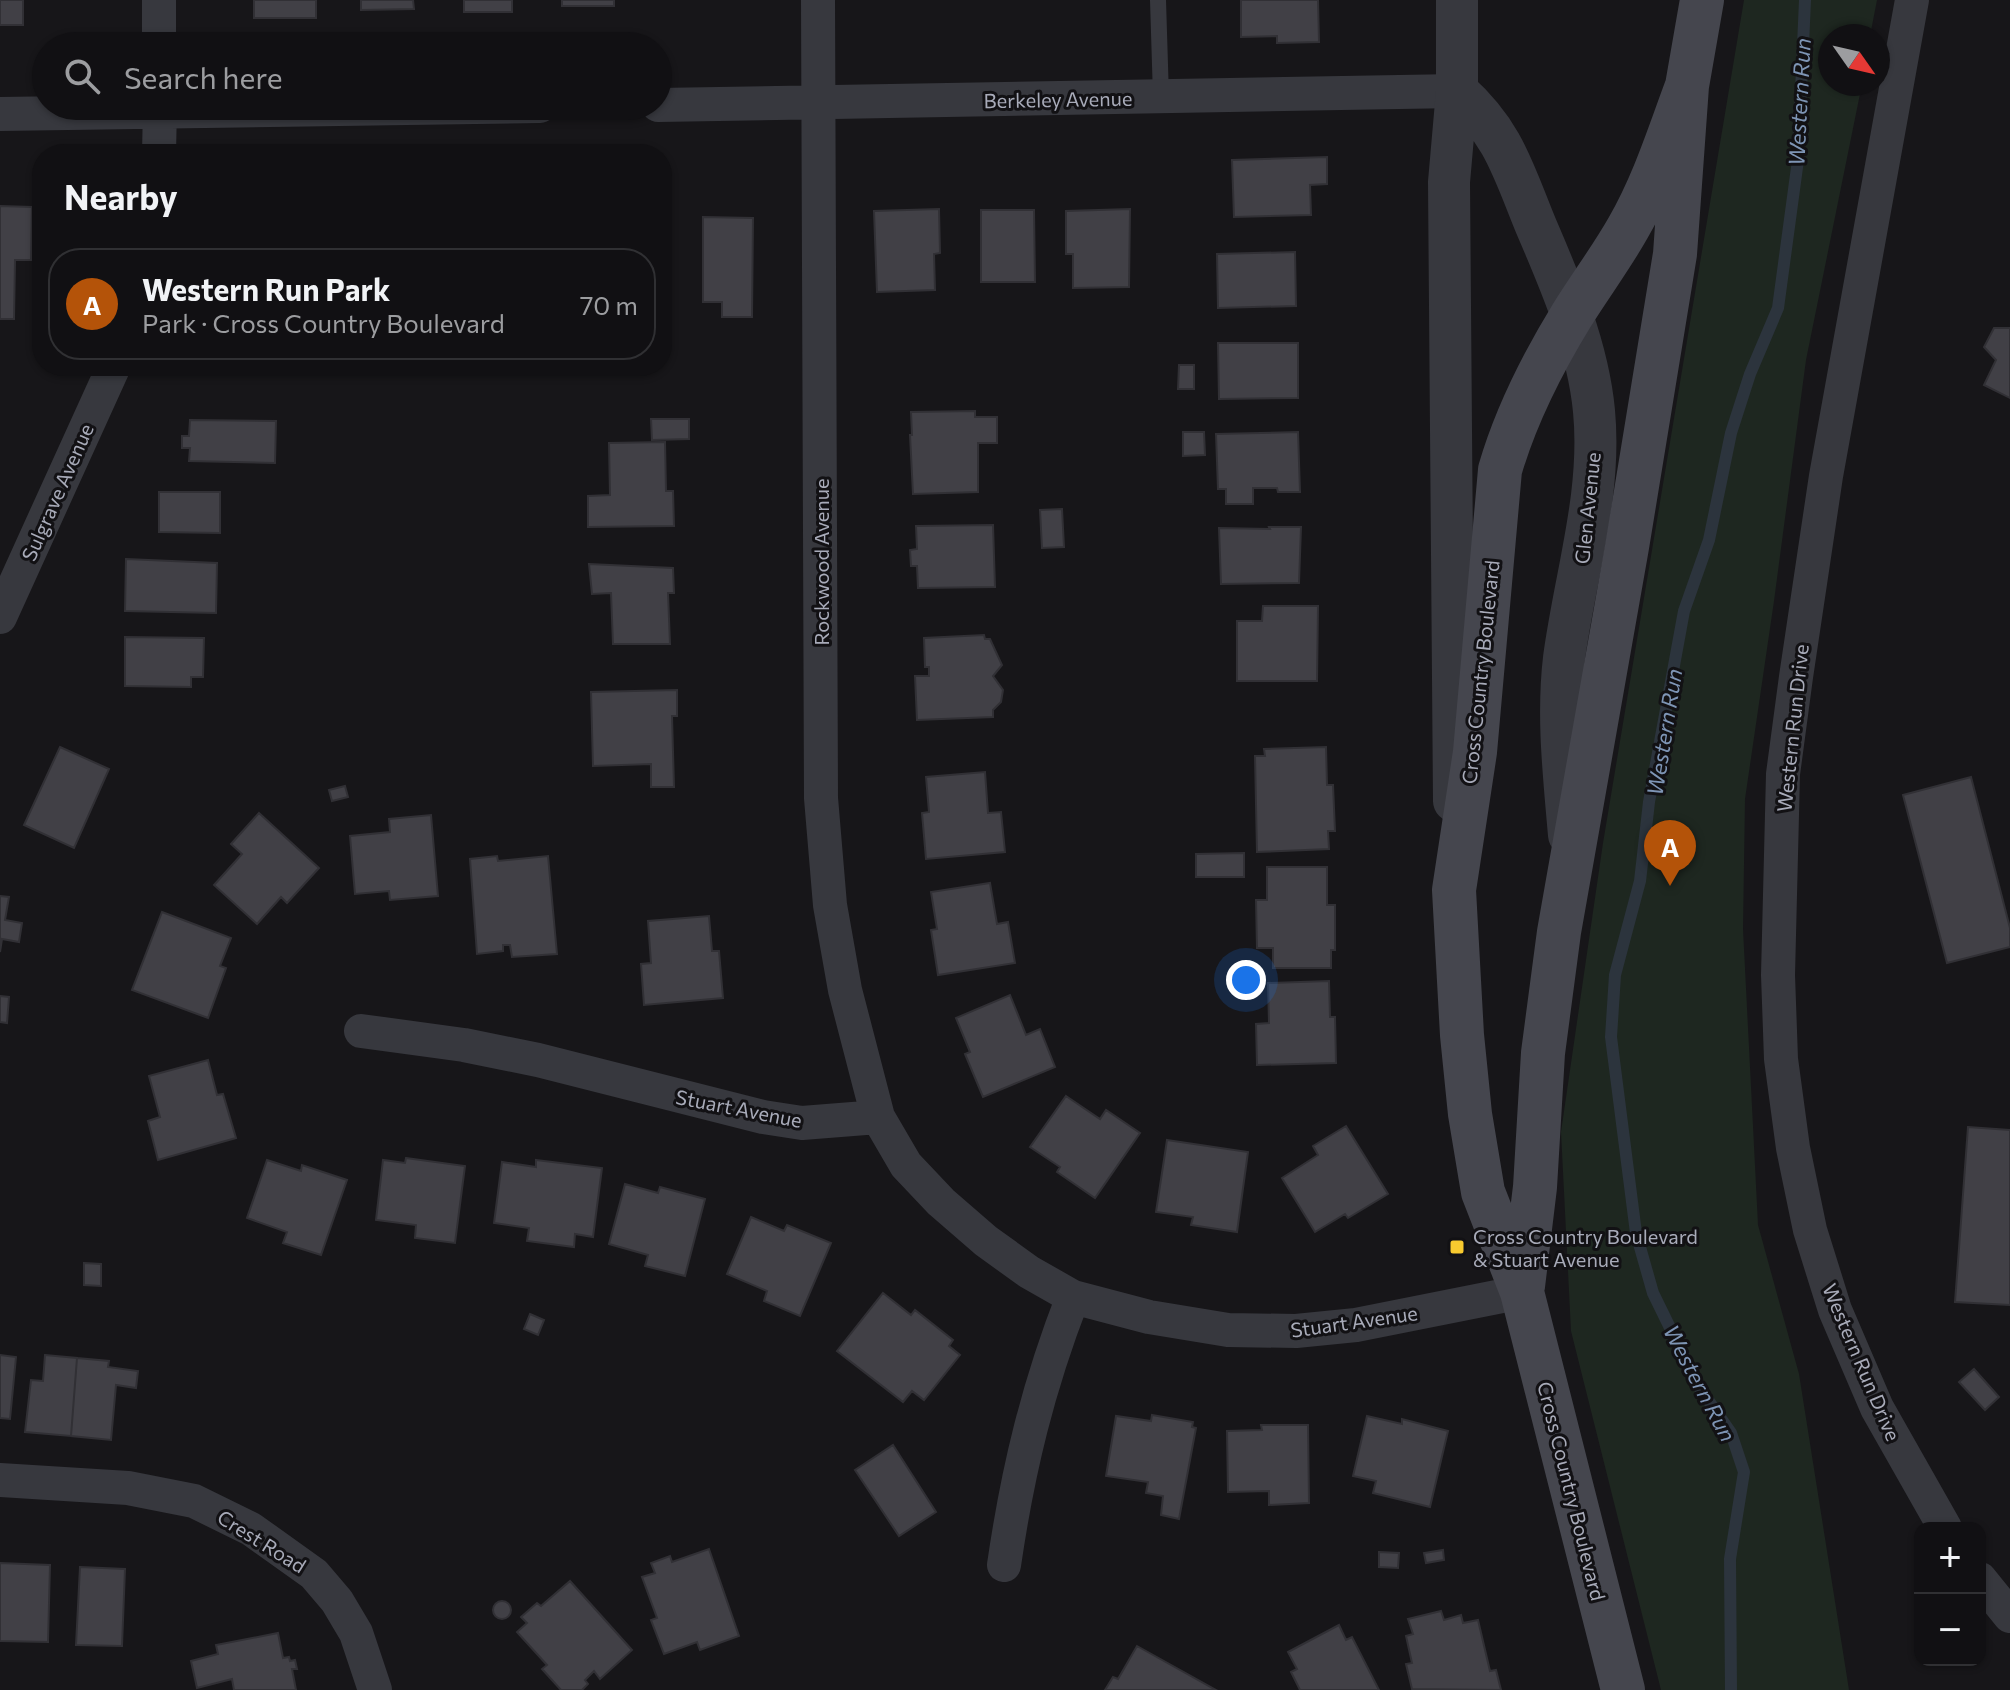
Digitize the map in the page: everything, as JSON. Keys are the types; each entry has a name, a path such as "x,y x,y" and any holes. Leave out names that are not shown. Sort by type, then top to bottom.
{"main road":[{"name":"Cross Country Boulevard","path":"1522,1292 1535,1187 1543,1053 1571,860 1675,254 1687,86 1702,0"},
{"name":"Cross Country Boulevard","path":"1623,1690 1522,1292 1483,1192 1470,1114 1462,1035 1454,890 1475,752 1500,470 1513,428 1534,382 1648,190 1687,86"}],"street":[{"path":"159,0 159,32"},
{"name":"Rockwood Avenue","path":"818,0 821,798 830,905 845,990 878,1117"},
{"path":"1454,890 1449,182 1457,91 1457,0"},
{"name":"Western Run Drive","path":"1912,0 1826,476 1796,677 1783,774 1778,975 1783,1074 1793,1148 1814,1244 1835,1310 1877,1408 1942,1522"},
{"name":"Berkeley Avenue","path":"672,105 1457,91"},
{"name":"Glen Avenue","path":"1457,91 1480,112 1503,144 1571,316 1585,361 1594,410 1595,463 1564,660 1561,745 1571,860"},
{"path":"0,114 32,113"},
{"path":"159,144 160,120"},
{"name":"Sulgrave Avenue","path":"0,617 109,376"},
{"name":"Stuart Avenue","path":"361,1031 464,1045 538,1060 763,1117 802,1123 878,1117 906,1165 941,1202 986,1241 1029,1272 1073,1297 1149,1317 1228,1330 1296,1331 1356,1325 1522,1292"},
{"path":"1004,1565 1015,1490 1032,1415 1073,1297"},
{"name":"Crest Road","path":"0,1480 128,1488 194,1501 251,1529 314,1574 337,1601 356,1633 375,1690"},
{"path":"1986,1586 2010,1616"}],"lane":[{"path":"1158,0 1161,97"}],"shaded area":[{"path":"1744,0 1877,0 1872,24 1818,24 1818,96 1860,96 1806,360 1745,799 1743,929 1758,1225 1799,1374 1849,1690 1661,1690 1571,1331 1561,1132 1603,843"}],"building":[{"path":"0,0 23,0 23,25 0,25"},
{"path":"254,0 316,0 316,18 254,18"},
{"path":"361,0 413,0 414,9 361,10"},
{"path":"464,0 512,0 512,12 464,12"},
{"path":"562,0 614,0 614,6 562,6"},
{"path":"1241,0 1318,0 1319,42 1277,43 1277,36 1241,37"},
{"path":"1327,157 1327,184 1310,185 1311,215 1234,217 1232,160"},
{"path":"0,206 32,207 31,260 15,260 14,319 0,319"},
{"path":"939,209 940,253 934,254 935,290 877,292 874,211"},
{"path":"1130,209 1129,287 1073,288 1073,254 1066,254 1066,211"},
{"path":"981,210 1034,210 1035,282 981,282"},
{"path":"703,217 753,218 752,317 722,317 722,302 703,302"},
{"path":"1295,252 1296,306 1218,308 1217,254"},
{"path":"1994,328 2010,328 2010,398 1984,385 1996,360 1984,347"},
{"path":"1218,343 1298,343 1298,398 1219,399"},
{"path":"1179,365 1194,365 1194,389 1178,389"},
{"path":"975,411 975,417 997,417 997,443 978,443 978,492 913,494 911,412"},
{"path":"651,419 689,419 689,439 652,440"},
{"path":"190,420 276,421 275,463 189,461 190,448 182,448 182,436 189,436"},
{"path":"1183,432 1204,432 1205,455 1183,456"},
{"path":"1298,432 1300,492 1253,488 1253,504 1226,504 1226,489 1218,489 1216,434"},
{"path":"665,442 666,491 673,491 674,526 588,527 588,496 610,495 609,443"},
{"path":"159,492 220,492 220,533 159,532"},
{"path":"1062,509 1064,547 1042,548 1040,510"},
{"path":"993,525 995,587 918,588 917,566 911,566 910,550 917,549 916,526"},
{"path":"1301,527 1299,583 1221,584 1219,528"},
{"path":"126,559 217,563 216,613 125,611"},
{"path":"589,564 673,568 674,593 668,593 670,644 613,644 611,593 592,594"},
{"path":"1263,606 1318,606 1317,681 1237,681 1237,621 1262,621"},
{"path":"984,635 985,639 990,639 1002,665 993,676 1003,690 1001,702 993,710 993,717 917,720 915,676 929,676 929,667 925,667 924,638"},
{"path":"125,637 204,638 203,677 191,677 191,687 125,686"},
{"path":"677,690 677,716 672,716 674,787 651,787 651,764 593,766 591,692"},
{"path":"60,747 109,769 74,848 24,825"},
{"path":"1326,747 1327,785 1333,785 1335,831 1328,831 1329,849 1257,852 1255,756 1265,756 1264,749"},
{"path":"985,772 988,813 1001,812 1005,852 926,859 922,813 929,812 926,777"},
{"path":"1971,777 2010,928 2010,947 1947,963 1903,795"},
{"path":"345,786 348,797 332,801 329,790"},
{"path":"259,813 319,868 287,903 281,897 257,924 214,885 242,854 231,844"},
{"path":"431,815 438,896 390,900 389,891 355,894 350,836 390,832 389,819"},
{"path":"1244,853 1244,877 1196,877 1196,854"},
{"path":"497,856 498,861 548,856 557,954 512,957 510,945 503,945 503,951 477,954 470,859"},
{"path":"1267,867 1327,867 1327,905 1335,905 1335,950 1331,950 1331,968 1273,968 1273,948 1257,948 1256,900 1267,900"},
{"path":"990,883 997,924 1008,922 1015,963 938,975 931,930 937,929 931,892"},
{"path":"0,896 9,897 5,920 22,923 19,942 2,939 0,952"},
{"path":"162,912 231,938 220,966 226,968 208,1018 132,990"},
{"path":"709,916 712,951 719,951 723,998 644,1005 641,964 651,963 648,921"},
{"path":"1329,981 1330,1017 1335,1017 1336,1063 1257,1065 1256,1024 1269,1023 1268,983"},
{"path":"1010,995 1026,1035 1040,1029 1055,1067 983,1097 965,1054 970,1052 956,1018"},
{"path":"0,996 9,997 7,1023 0,1022"},
{"path":"208,1060 217,1095 223,1094 236,1138 158,1160 148,1121 160,1117 149,1076"},
{"path":"1066,1096 1100,1119 1106,1110 1140,1133 1095,1198 1057,1172 1060,1167 1030,1147"},
{"path":"1346,1126 1388,1194 1348,1218 1345,1214 1315,1232 1282,1178 1318,1155 1313,1146"},
{"path":"1968,1127 2010,1130 2010,1305 1955,1302"},
{"path":"1167,1140 1248,1152 1237,1232 1191,1225 1193,1217 1156,1212"},
{"path":"406,1158 465,1166 455,1243 415,1238 416,1225 376,1220 383,1160 405,1163"},
{"path":"267,1160 301,1171 302,1165 347,1180 321,1255 283,1243 287,1232 247,1218"},
{"path":"536,1160 602,1168 593,1237 575,1234 574,1247 527,1241 529,1228 494,1223 502,1162 536,1167"},
{"path":"625,1184 658,1193 660,1187 705,1199 685,1276 645,1266 648,1255 609,1244"},
{"path":"751,1217 784,1231 787,1225 831,1243 800,1316 764,1301 767,1291 727,1274"},
{"path":"84,1263 101,1264 101,1286 84,1285"},
{"path":"883,1293 911,1315 915,1310 953,1340 949,1346 960,1355 924,1400 912,1391 903,1402 837,1351"},
{"path":"530,1314 544,1320 538,1335 524,1329"},
{"path":"0,1355 16,1357 10,1419 0,1418"},
{"path":"45,1355 77,1358 71,1436 25,1432 31,1380 43,1381"},
{"path":"77,1358 109,1361 108,1367 138,1371 136,1388 116,1385 111,1440 71,1436"},
{"path":"1974,1369 1999,1397 1985,1410 1959,1382"},
{"path":"1152,1415 1193,1422 1192,1427 1196,1428 1179,1519 1161,1515 1163,1496 1146,1493 1148,1482 1106,1476 1116,1416 1151,1421"},
{"path":"1367,1416 1402,1424 1402,1419 1448,1431 1430,1507 1373,1493 1376,1481 1353,1476"},
{"path":"1261,1425 1308,1425 1309,1503 1269,1505 1269,1491 1228,1492 1227,1431 1262,1430"},
{"path":"893,1445 936,1512 899,1536 855,1470"},
{"path":"709,1549 739,1636 700,1650 697,1642 664,1654 651,1620 657,1618 642,1577 655,1573 651,1563 670,1556 672,1562"},
{"path":"1443,1550 1444,1560 1426,1563 1424,1553"},
{"path":"1379,1552 1399,1553 1398,1568 1379,1567"},
{"path":"0,1563 50,1565 48,1642 0,1641"},
{"path":"80,1567 125,1569 122,1646 76,1645"},
{"path":"570,1581 632,1650 600,1679 594,1671 585,1680 588,1684 582,1690 561,1690 542,1669 547,1665 517,1632 527,1623 521,1617 537,1603 541,1606"},
{"path":"502,1601 511,1610 502,1619 493,1610"},
{"path":"1441,1611 1444,1620 1461,1615 1463,1623 1478,1620 1490,1671 1496,1670 1501,1690 1412,1689 1406,1664 1412,1663 1406,1636 1413,1634 1408,1619"},
{"path":"1339,1625 1346,1640 1352,1637 1379,1690 1300,1690 1291,1672 1297,1669 1288,1652"},
{"path":"278,1633 283,1658 295,1660 297,1669 292,1669 296,1690 234,1690 232,1679 197,1688 191,1661 218,1654 216,1645"},
{"path":"1137,1646 1216,1690 1105,1690 1113,1677 1118,1679"}],"waterway":[{"name":"Western Run","path":"1731,1690 1730,1559 1744,1472 1731,1433 1699,1387 1653,1293 1636,1233 1611,1037 1615,975 1640,881 1649,802 1684,611 1709,540 1731,433 1750,374 1778,308 1798,160 1805,0"}],"place":[{"name":"Western Run Park","path":"1670,886"},
{"name":"Cross Country Boulevard & Stuart Avenue","path":"1457,1247"}]}
